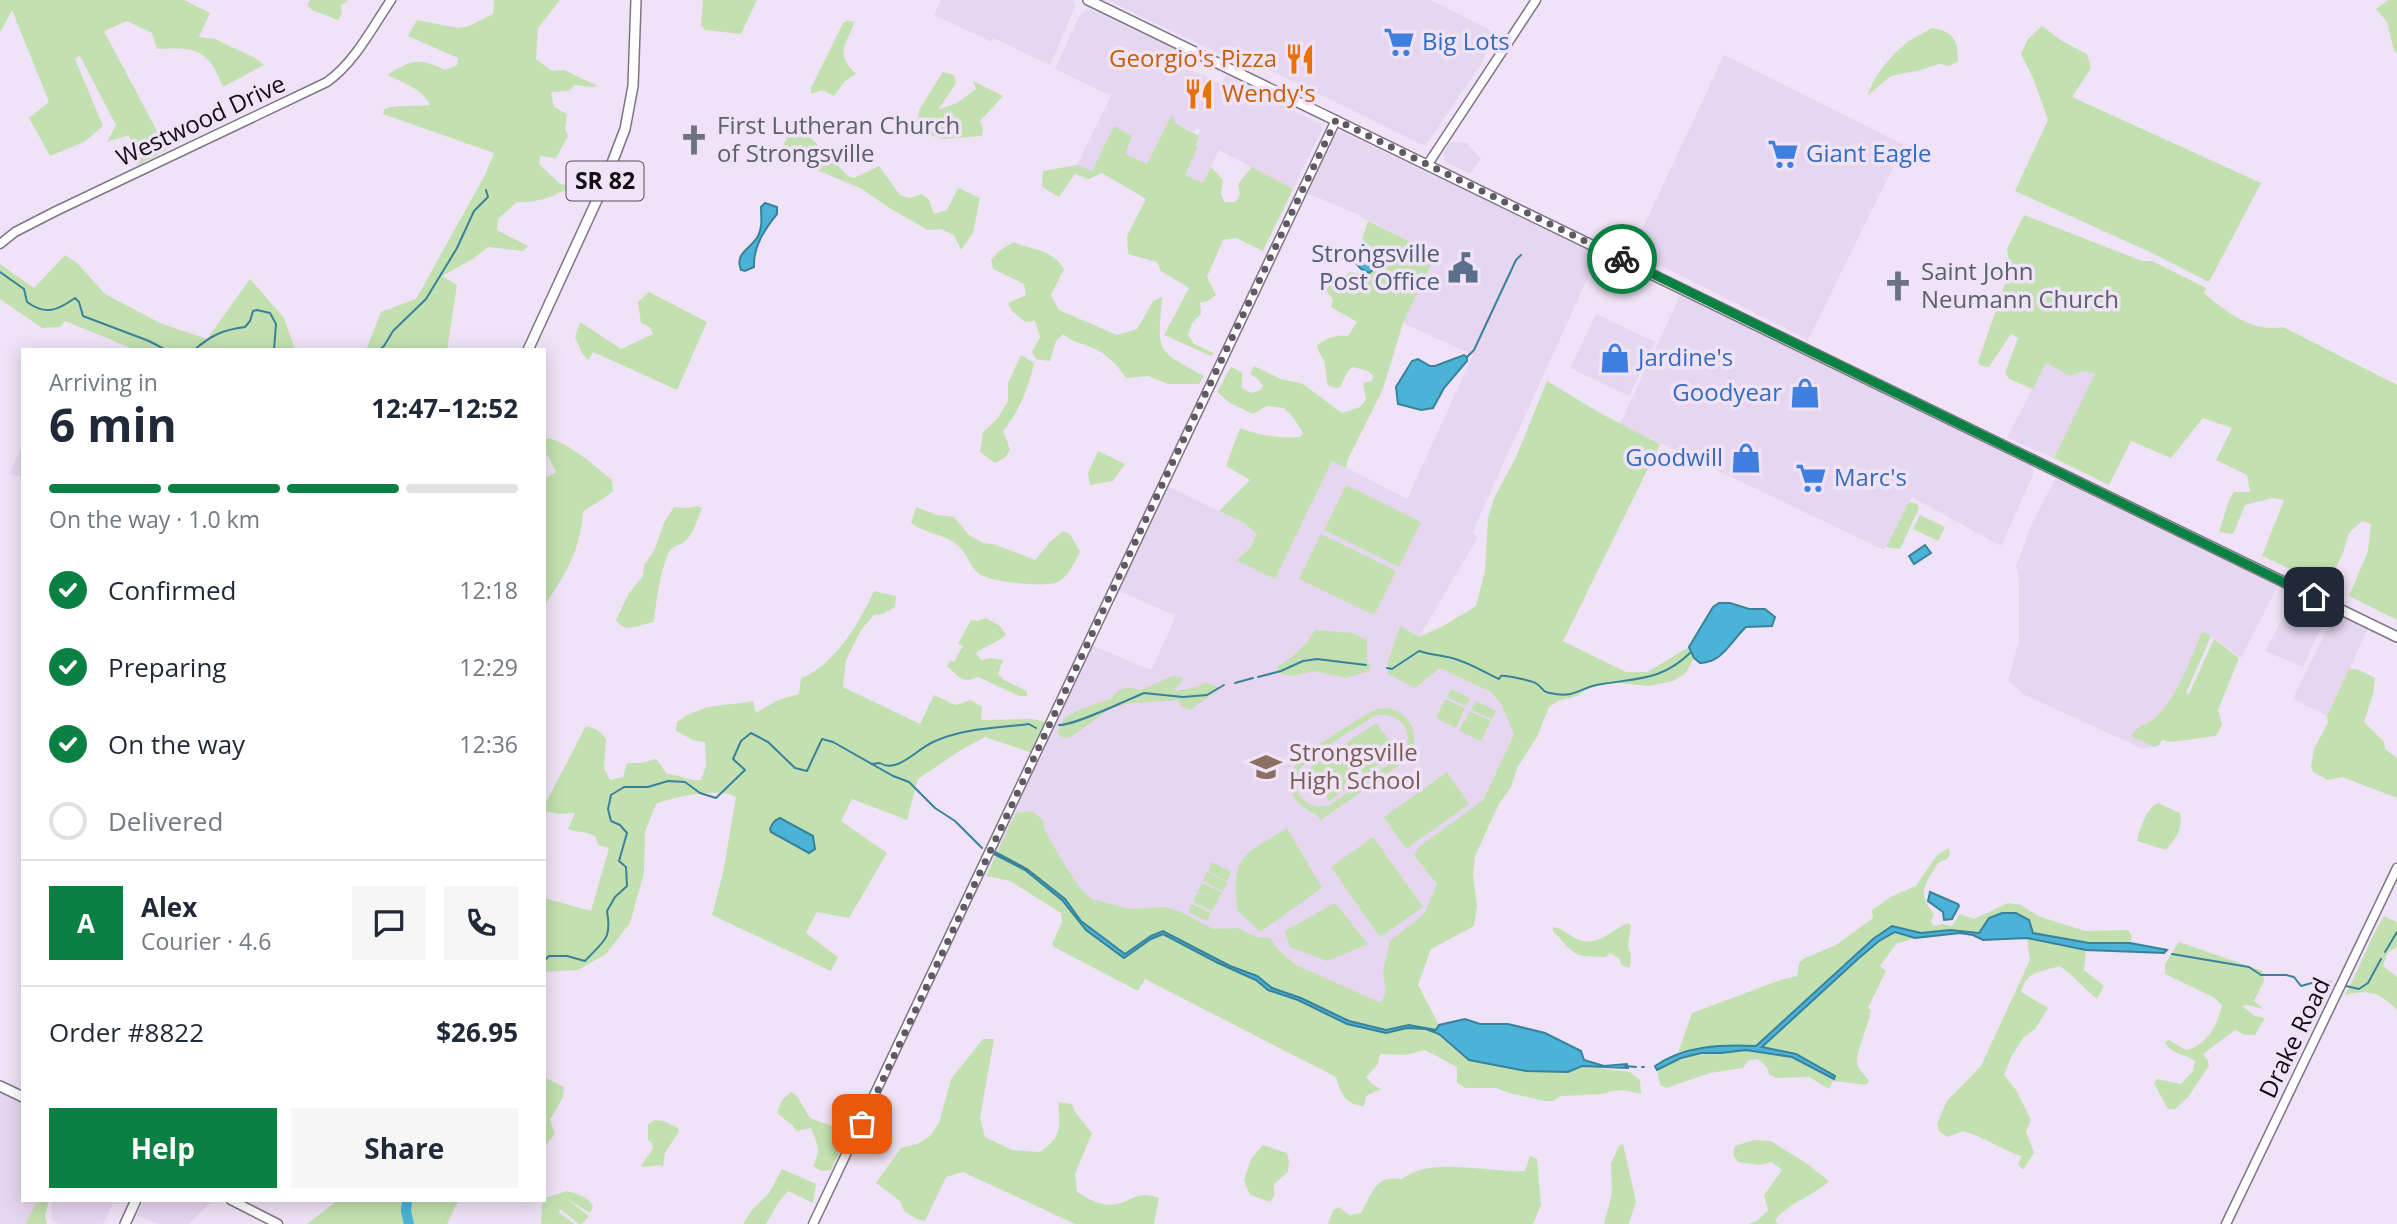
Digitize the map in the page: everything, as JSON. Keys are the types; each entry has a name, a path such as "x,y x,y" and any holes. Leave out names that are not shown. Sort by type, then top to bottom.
{"main road":[{"name":"SR 82","path":"529,348 603,189 625,129 633,86 636,0"},
{"path":"1088,0 2397,637"},
{"path":"0,1086 21,1096"},
{"path":"125,1224 135,1202"}],"street":[{"name":"Westwood Drive","path":"0,244 15,232 56,211 327,82 346,65 391,0"},
{"path":"1428,164 1536,0"},
{"path":"813,1224 1336,120"},
{"name":"Drake Road","path":"2226,1224 2397,868"},
{"path":"235,1202 278,1224"}],"shaded area":[{"path":"941,0 1073,0 1075,7 1050,65 993,38 992,42 934,15"},
{"path":"1107,0 1431,0 1496,33 1480,66 1425,146 1245,58 1240,64"},
{"path":"1089,9 1198,60 1193,73 1197,72 1221,84 1226,75 1288,104 1287,107 1321,124 1322,129 1293,189 1219,150 1203,184 1185,175 1198,147 1196,145 1200,130 1197,128 1194,132 1175,123 1172,115 1147,164 1124,154 1092,172 1077,165 1111,96 1055,69 1077,21 1082,13"},
{"path":"1724,55 1904,145 1808,340 1632,251"},
{"name":"Strongsville High School","path":"1343,132 1598,255 1472,533 1478,537 1419,637 1532,695 1367,1046 994,854 1091,645 1151,670 1176,616 1117,590 1165,485 1244,523 1257,534 1249,549 1237,560 1275,578 1332,460 1407,499 1473,355 1403,323 1436,254 1348,210 1304,192 1333,134"},
{"path":"1450,142 1467,143 1481,159 1470,174 1445,162 1443,155"},
{"path":"1681,294 1819,362 1997,444 1996,449 2033,467 2033,475 2001,546 1912,497 1884,550 1620,424"},
{"path":"1596,314 1655,342 1629,396 1570,368"},
{"path":"2046,363 2070,376 2083,371 2096,374 2054,458 2007,438"},
{"path":"21,448 21,477 10,473"},
{"path":"2056,478 2278,586 2241,658 2211,636 2159,745 2143,749 2025,695 2008,680 2019,641 2019,582 2016,566 2032,523"},
{"path":"2297,592 2321,606 2326,617 2303,667 2265,651"},
{"path":"2336,615 2368,629 2327,716 2293,699"},
{"path":"0,1091 21,1101 21,1202 37,1202 25,1224 0,1224"},
{"path":"52,1202 114,1202 103,1224 59,1224 52,1220"},
{"path":"143,1202 211,1202 189,1224 157,1224 137,1215"}],"green space":[{"path":"0,0 184,0 210,13 199,37 215,39 264,65 223,87 206,57 191,50 157,49 152,33 127,21 104,31 167,150 138,165 129,135 107,142 116,125 80,56 75,59 103,126 84,142 50,156 29,118 49,102 12,10 0,33"},
{"path":"310,0 347,1 341,5 342,13 338,20 312,10 307,5"},
{"path":"494,0 560,0 538,28 536,59 552,71 564,70 598,86 575,85 568,91 551,92 554,107 567,114 565,129 568,136 556,158 540,156 539,164 560,184 571,185 546,198 517,202 498,219 497,230 528,246 523,251 488,247 473,259 442,276 457,285 447,348 367,348 381,312 416,299 485,175 494,153 383,114 384,109 389,107 430,105 418,91 387,75 415,62 428,63 445,70 457,65 458,58 408,36 417,20 458,28 469,26 493,14"},
{"path":"703,0 757,0 741,34 705,30 701,25"},
{"path":"2388,0 2397,0 2397,53 2394,51 2387,22 2376,9"},
{"path":"848,21 854,24 845,45 844,55 856,74 845,81 834,96 822,90 811,94 811,88 843,23"},
{"path":"2042,26 2062,41 2087,54 2091,68 2072,97 2261,183 2209,282 2150,252 2015,191 2048,120 2021,54 2028,39"},
{"path":"1931,28 1944,31 1953,37 1958,61 1950,66 1939,64 1891,76 1868,95 1877,75 1892,56 1909,41"},
{"path":"943,72 954,75 956,83 938,110 957,103 976,89 973,81 1003,96 980,121 982,136 943,139 917,131 919,110"},
{"path":"1172,114 1175,123 1199,136 1196,145 1198,147 1185,175 1203,183 1211,167 1223,180 1221,194 1225,202 1236,202 1240,194 1238,184 1252,167 1293,189 1263,251 1236,238 1223,240 1207,277 1216,295 1200,303 1201,314 1192,323 1188,335 1194,344 1214,353 1211,356 1164,335 1189,288 1161,271 1157,262 1128,254 1127,236 1146,199 1102,173 1089,179 1075,174 1059,197 1042,187 1043,171 1077,165 1092,171 1114,126 1132,136 1125,154 1147,164"},
{"path":"796,127 810,137 848,176 854,178 879,166 900,195 910,198 922,194 929,200 934,214 947,210 958,188 980,198 973,233 961,250 954,235 941,229 928,230 862,189 812,168 781,151 787,137"},
{"path":"2024,215 2142,261 2152,261 2206,288 2204,293 2241,319 2261,327 2283,327 2397,385 2397,620 2349,596 2368,551 2371,524 2362,521 2349,533 2343,553 2327,586 2262,556 2284,500 2272,498 2245,505 2233,534 2219,532 2234,492 2250,492 2247,475 2216,460 2232,428 2203,418 2171,458 2131,441 2109,485 2054,458 2095,374 2083,371 2070,376 2046,363 2033,389 2009,379 2005,373 2018,338 2011,334 1989,367 1981,366 1978,362 2010,270 2007,249"},
{"path":"1368,221 1436,254 1403,323 1383,389 1346,468 1332,461 1275,579 1236,560 1249,549 1257,534 1244,523 1219,511 1250,480 1226,466 1240,428 1277,437 1300,437 1303,433 1284,408 1267,406 1253,414 1230,403 1217,392 1231,367 1242,372 1242,388 1251,393 1260,390 1263,386 1250,374 1254,366 1281,379 1303,384 1342,413 1360,407 1366,400 1363,383 1372,381 1373,376 1368,371 1353,367 1340,387 1328,385 1324,361 1317,345 1332,337 1348,336 1357,322 1331,307 1333,299 1326,291 1332,280 1340,284 1349,272 1364,274 1373,270 1378,253 1362,239"},
{"path":"1013,242 1054,257 1064,269 1051,295 1059,310 1117,335 1137,329 1153,301 1162,297 1160,339 1163,347 1176,360 1204,376 1199,384 1168,384 1148,376 1126,378 1105,355 1063,334 1056,341 1050,361 1036,359 1032,352 1040,337 1035,321 1025,322 1012,311 1008,303 1026,295 1024,284 993,269 991,260"},
{"path":"65,255 77,263 105,294 160,323 207,339 250,279 284,318 294,348 131,348 65,321 60,327 42,328 0,299 0,264 34,288"},
{"path":"649,292 707,322 677,390 593,352 588,360 575,337 580,322 621,349 653,334 650,327 641,323 638,302"},
{"path":"1021,355 1034,363 1032,372 1019,407 1003,431 1010,449 1006,457 995,463 980,452 983,432 997,419 1008,401 1008,383"},
{"path":"1547,381 1600,413 1660,444 1563,641 1626,672 1647,672 1689,647 1694,658 1685,674 1673,681 1648,686 1618,683 1590,687 1577,696 1558,701 1549,707 1537,737 1517,768 1511,787 1499,804 1475,856 1473,874 1477,906 1474,926 1431,949 1418,985 1439,1025 1435,1032 1461,1055 1526,1071 1577,1069 1582,1066 1630,1072 1640,1080 1641,1094 1624,1090 1561,1096 1553,1101 1545,1101 1496,1088 1465,1088 1457,1083 1457,1067 1425,1050 1406,1055 1380,1054 1378,1064 1366,1077 1381,1089 1366,1096 1364,1106 1358,1105 1348,1101 1336,1077 1145,979 1138,991 1054,947 1052,944 1062,922 1061,913 1010,881 986,876 1016,813 1032,811 1043,820 1045,831 1066,867 1081,889 1092,899 1130,909 1164,907 1181,912 1213,929 1238,928 1256,937 1270,938 1296,965 1381,1003 1386,992 1383,972 1390,941 1424,914 1437,884 1414,855 1420,846 1483,800 1514,734 1501,704 1491,692 1440,668 1415,688 1388,674 1388,662 1400,626 1419,637 1476,606 1485,571 1488,518 1494,498 1516,457"},
{"path":"546,438 561,443 589,461 612,480 613,491 583,512 579,539 571,562 546,603 546,478 556,472 548,456"},
{"path":"1098,451 1125,464 1113,481 1090,485 1088,473"},
{"path":"1346,485 1421,522 1399,567 1324,530"},
{"path":"1909,502 1917,504 1919,508 1900,549 1886,547"},
{"path":"674,507 702,508 690,535 672,549 664,565 654,622 624,627 616,620 629,593 643,576 644,565 654,551 664,523"},
{"path":"916,507 937,515 954,517 969,535 983,543 993,544 1035,560 1063,531 1070,534 1080,552 1069,572 1052,584 993,579 978,573 955,543 911,523"},
{"path":"1920,515 1945,527 1938,541 1913,529"},
{"path":"1321,534 1396,571 1374,615 1299,579"},
{"path":"874,591 896,596 895,607 883,614 874,615 861,630 846,660 843,687 920,724 934,695 956,705 971,700 982,707 981,720 1032,719 1047,722 1032,753 985,737 918,779 907,820 852,799 841,821 887,853 849,918 817,912 806,933 838,957 831,971 712,915 723,873 736,797 708,793 656,804 645,832 644,873 630,923 606,954 578,970 546,972 546,899 591,911 609,848 598,845 595,836 568,829 575,813 546,811 546,802 586,726 598,730 606,739 604,768 610,780 623,777 627,763 656,759 667,774 701,780 706,766 705,742 693,740 676,731 677,722 705,708 753,701 756,713 778,700 799,694 801,678 824,664 835,653 861,616"},
{"path":"986,618 1000,626 1006,635 976,653 981,660 1003,660 998,674 1004,680 1027,691 1027,696 1019,696 978,677 964,679 947,666 950,661 954,662 963,646 958,644 971,620"},
{"path":"1315,630 1353,633 1367,640 1367,663 1371,665 1369,671 1346,678 1314,671 1291,676 1279,673 1277,667 1298,651"},
{"path":"2202,632 2211,636 2186,693 2189,694 2214,639 2239,658 2218,710 2222,725 2216,736 2171,742 2162,740 2154,747 2131,736 2138,728 2154,719 2172,698"},
{"path":"2349,669 2357,669 2375,678 2364,722 2384,742 2385,749 2397,758 2397,798 2342,777 2328,780 2313,772 2311,766 2314,749 2328,723 2327,716"},
{"path":"1173,676 1182,678 1176,691 1206,682 1219,688 1190,710 1181,706 1178,700 1124,704 1110,709 1071,737 1064,738 1057,733 1064,719 1076,711 1110,699 1118,691 1128,687 1140,690"},
{"path":"1451,689 1470,698 1466,706 1447,697"},
{"path":"1445,699 1465,708 1456,728 1436,718"},
{"path":"1476,701 1496,711 1492,719 1471,710"},
{"path":"1378,709 1397,711 1409,721 1414,743 1408,759 1321,820 1293,796 1290,782 1293,768 1319,745","holes":["1377,715 1386,715 1404,725 1408,739 1403,754 1330,805 1317,806 1304,800 1299,794 1297,782 1298,774 1305,764 1360,725"]},
{"path":"1470,711 1491,721 1481,741 1459,731 1464,720 1470,722 1466,719"},
{"path":"1376,723 1398,751 1329,801 1308,769"},
{"path":"1447,772 1469,804 1406,849 1384,817"},
{"path":"2158,803 2180,813 2178,833 2166,850 2137,841 2147,814"},
{"path":"1287,828 1322,888 1260,932 1237,910 1239,866 1251,851"},
{"path":"1373,837 1423,907 1380,937 1331,867"},
{"path":"1949,848 1947,859 1938,863 1924,888 1925,900 1934,914 1931,921 1933,926 1952,926 1960,914 1974,919 2008,903 2021,905 2038,916 2085,931 2128,930 2132,937 2130,943 2089,943 2033,933 2029,920 2002,913 1989,918 1979,933 1950,930 1921,933 1892,926 1873,939 1755,1046 1707,1047 1678,1053 1692,1013 1797,976 1799,963 1836,945 1873,918 1872,910 1892,896 1916,886 1937,855"},
{"path":"1212,862 1231,872 1227,881 1208,871"},
{"path":"1207,872 1227,882 1223,891 1203,881"},
{"path":"1202,883 1222,892 1212,911 1193,902 1197,893 1206,896 1198,892"},
{"path":"1335,903 1368,944 1327,961 1290,947 1285,931"},
{"path":"1192,904 1211,913 1207,921 1188,912"},
{"path":"2384,916 2397,922 2397,947 2388,952 2383,966 2397,977 2397,1010 2374,993 2345,995"},
{"path":"1628,923 1631,925 1628,946 1631,955 1630,968 1621,965 1620,959 1610,953 1606,957 1575,953 1553,931 1553,927 1577,939 1591,941 1598,940"},
{"path":"1895,932 1915,938 1896,944 1880,966 1886,971 1868,1008 1871,1010 1870,1016 1857,1058 1859,1068 1869,1081 1866,1085 1833,1081 1829,1089 1809,1077 1776,1078 1769,1074 1767,1067 1758,1059 1749,1060 1743,1068 1710,1073 1666,1088 1660,1085 1657,1070 1681,1058 1701,1053 1746,1050 1794,1058 1796,1054 1762,1048 1859,958"},
{"path":"2027,938 2086,950 2084,970 2104,986 2097,999 2059,966 2035,973 2024,985 2021,992 2048,1008 2035,1029 2023,1038 2004,1075 2016,1090 2031,1120 2026,1131 2034,1153 2023,1170 2018,1164 2022,1156 1963,1131 1947,1137 1939,1131 1937,1124 1947,1101 1981,1066 2030,960"},
{"path":"2179,942 2263,971 2264,981 2254,1001 2264,1009 2242,1006 2255,1016 2265,1018 2255,1035 2245,1035 2235,1030 2203,1054 2209,1066 2188,1097 2175,1109 2168,1109 2154,1083 2157,1079 2181,1084 2193,1071 2195,1061 2174,1052 2165,1042 2169,1040 2186,1050 2200,1044 2218,1020 2222,1005 2213,997 2165,974 2165,964"},
{"path":"983,1039 994,1039 980,1118 985,1137 1012,1150 1040,1152 1058,1131 1058,1102 1072,1104 1092,1133 1075,1174 1077,1192 1093,1201 1106,1204 1116,1204 1139,1196 1159,1198 1154,1224 1075,1224 963,1172 946,1177 925,1221 904,1211 900,1201 876,1183 901,1148 917,1144 930,1136 939,1123 951,1079"},
{"path":"546,1078 564,1087 563,1097 550,1120 555,1134 546,1145"},
{"path":"791,1092 798,1097 809,1117 833,1127 845,1139 831,1170 821,1171 813,1166 818,1151 811,1128 796,1131 777,1113 782,1100"},
{"path":"655,1120 664,1121 679,1131 665,1153 663,1167 644,1167 641,1166 653,1149 648,1140 648,1124"},
{"path":"1753,1140 1771,1141 1829,1181 1778,1216 1775,1222 1778,1224 1749,1224 1757,1221 1768,1210 1764,1195 1782,1170 1772,1162 1759,1165 1738,1162 1733,1155 1735,1146"},
{"path":"1623,1144 1636,1201 1629,1224 1604,1224 1612,1193 1611,1163 1619,1146"},
{"path":"1263,1145 1287,1153 1289,1161 1288,1172 1274,1184 1274,1196 1270,1202 1250,1195 1244,1180 1251,1159"},
{"path":"1530,1156 1537,1159 1541,1205 1533,1224 1328,1224 1333,1210 1339,1207 1349,1215 1361,1213 1380,1182 1393,1178 1402,1179 1429,1168 1525,1171"},
{"path":"782,1169 816,1184 813,1203 788,1191 766,1224 743,1224 752,1210 769,1193"},
{"path":"567,1191 582,1196 593,1206 590,1213 567,1199 589,1216 582,1224 560,1209 559,1212 574,1224 541,1224 542,1204 546,1202 546,1198"},
{"path":"37,1202 49,1202 45,1215 47,1224 25,1224"},
{"path":"336,1202 458,1202 447,1224 307,1224"}],"water":[{"path":"765,203 777,207 777,214 760,239 754,267 741,270 741,255 758,236 761,207"},
{"path":"1363,245 1377,258 1373,270 1369,273 1354,261 1355,253"},
{"path":"1464,355 1467,361 1444,388 1433,408 1421,410 1398,404 1396,387 1412,361 1418,359 1435,366"},
{"path":"1925,545 1931,553 1914,564 1909,556"},
{"path":"1719,603 1765,609 1775,617 1772,626 1746,627 1720,655 1700,663 1694,658 1689,647 1713,607"},
{"path":"780,818 813,836 815,849 809,853 771,832 772,824"},
{"path":"995,852 1027,869 1065,899 1081,921 1125,954 1163,931 1230,966 1257,976 1272,988 1301,998 1349,1021 1386,1030 1409,1025 1436,1030 1439,1025 1465,1019 1480,1024 1508,1024 1545,1033 1581,1051 1584,1060 1604,1066 1627,1064 1628,1068 1582,1066 1568,1072 1526,1071 1469,1060 1439,1034 1426,1029 1407,1028 1386,1033 1347,1024 1298,1000 1268,990 1256,980 1163,934 1124,958 1086,930 1062,900 1025,870 994,854"},
{"path":"1930,892 1958,904 1952,919 1944,920 1943,912 1928,901"},
{"path":"2002,913 2016,913 2029,920 2033,933 2089,943 2130,943 2167,950 2164,953 2086,950 2027,938 1983,940 1960,933 1915,938 1895,932 1859,958 1762,1047 1796,1054 1835,1076 1834,1079 1792,1057 1746,1050 1701,1053 1681,1058 1657,1070 1655,1066 1690,1050 1730,1045 1756,1046 1873,939 1892,926 1921,933 1950,930 1979,933 1989,918"}],"waterway":[{"path":"382,348 393,331 426,299 457,248 474,211 488,197 486,190"},
{"path":"1467,357 1474,350 1516,260 1521,255"},
{"path":"0,272 24,289 27,302 40,309 52,310 75,298 83,316 162,348"},
{"path":"196,348 218,334 245,327 253,311 257,310 270,313 276,324 274,348"},
{"path":"1387,668 1392,669 1419,651 1458,660 1499,679 1501,676 1519,678 1539,685 1544,691 1566,695 1594,685 1639,679 1660,673 1691,652"},
{"path":"1258,677 1303,661 1317,659 1366,665"},
{"path":"1235,683 1253,678"},
{"path":"1059,725 1089,717 1144,693 1183,697 1207,695 1224,685"},
{"path":"871,764 880,763 887,766 900,763 933,742 968,731 1029,724 1036,728"},
{"path":"546,959 549,956 567,956 585,961 605,939 608,928 607,911 615,897 627,886 626,867 619,861 627,833 620,825 611,821 608,809 611,795 624,787 648,787 668,781 685,782 700,793 716,798 745,770 733,759 741,741 751,733 768,742 795,768 807,771 822,739 833,742 893,776 909,782 982,848"},
{"path":"2385,952 2397,932"},
{"path":"2172,954 2249,967 2261,975 2286,975 2294,977 2301,986 2319,981 2331,982"},
{"path":"2346,986 2359,989 2368,983 2381,959"},
{"path":"1625,1066 1636,1067"},
{"path":"407,1202 409,1224"}],"way so far":[{"path":"862,1124 1336,120 1622,259"}],"place":[{"name":"Big Lots","path":"1399,42"},
{"name":"Georgio's Pizza","path":"1300,59"},
{"name":"Wendy's","path":"1199,94"},
{"name":"First Lutheran Church of Strongsville","path":"694,140"},
{"name":"Giant Eagle","path":"1783,154"},
{"name":"Strongsville Post Office","path":"1463,268"},
{"name":"Saint John Neumann Church","path":"1898,286"},
{"name":"Jardine's","path":"1615,358"},
{"name":"Goodyear","path":"1805,393"},
{"name":"Goodwill","path":"1746,458"},
{"name":"Marc's","path":"1811,478"},
{"name":"Strongsville High School","path":"1266,767"}],"route":[{"path":"1622,259 2314,597"}]}
